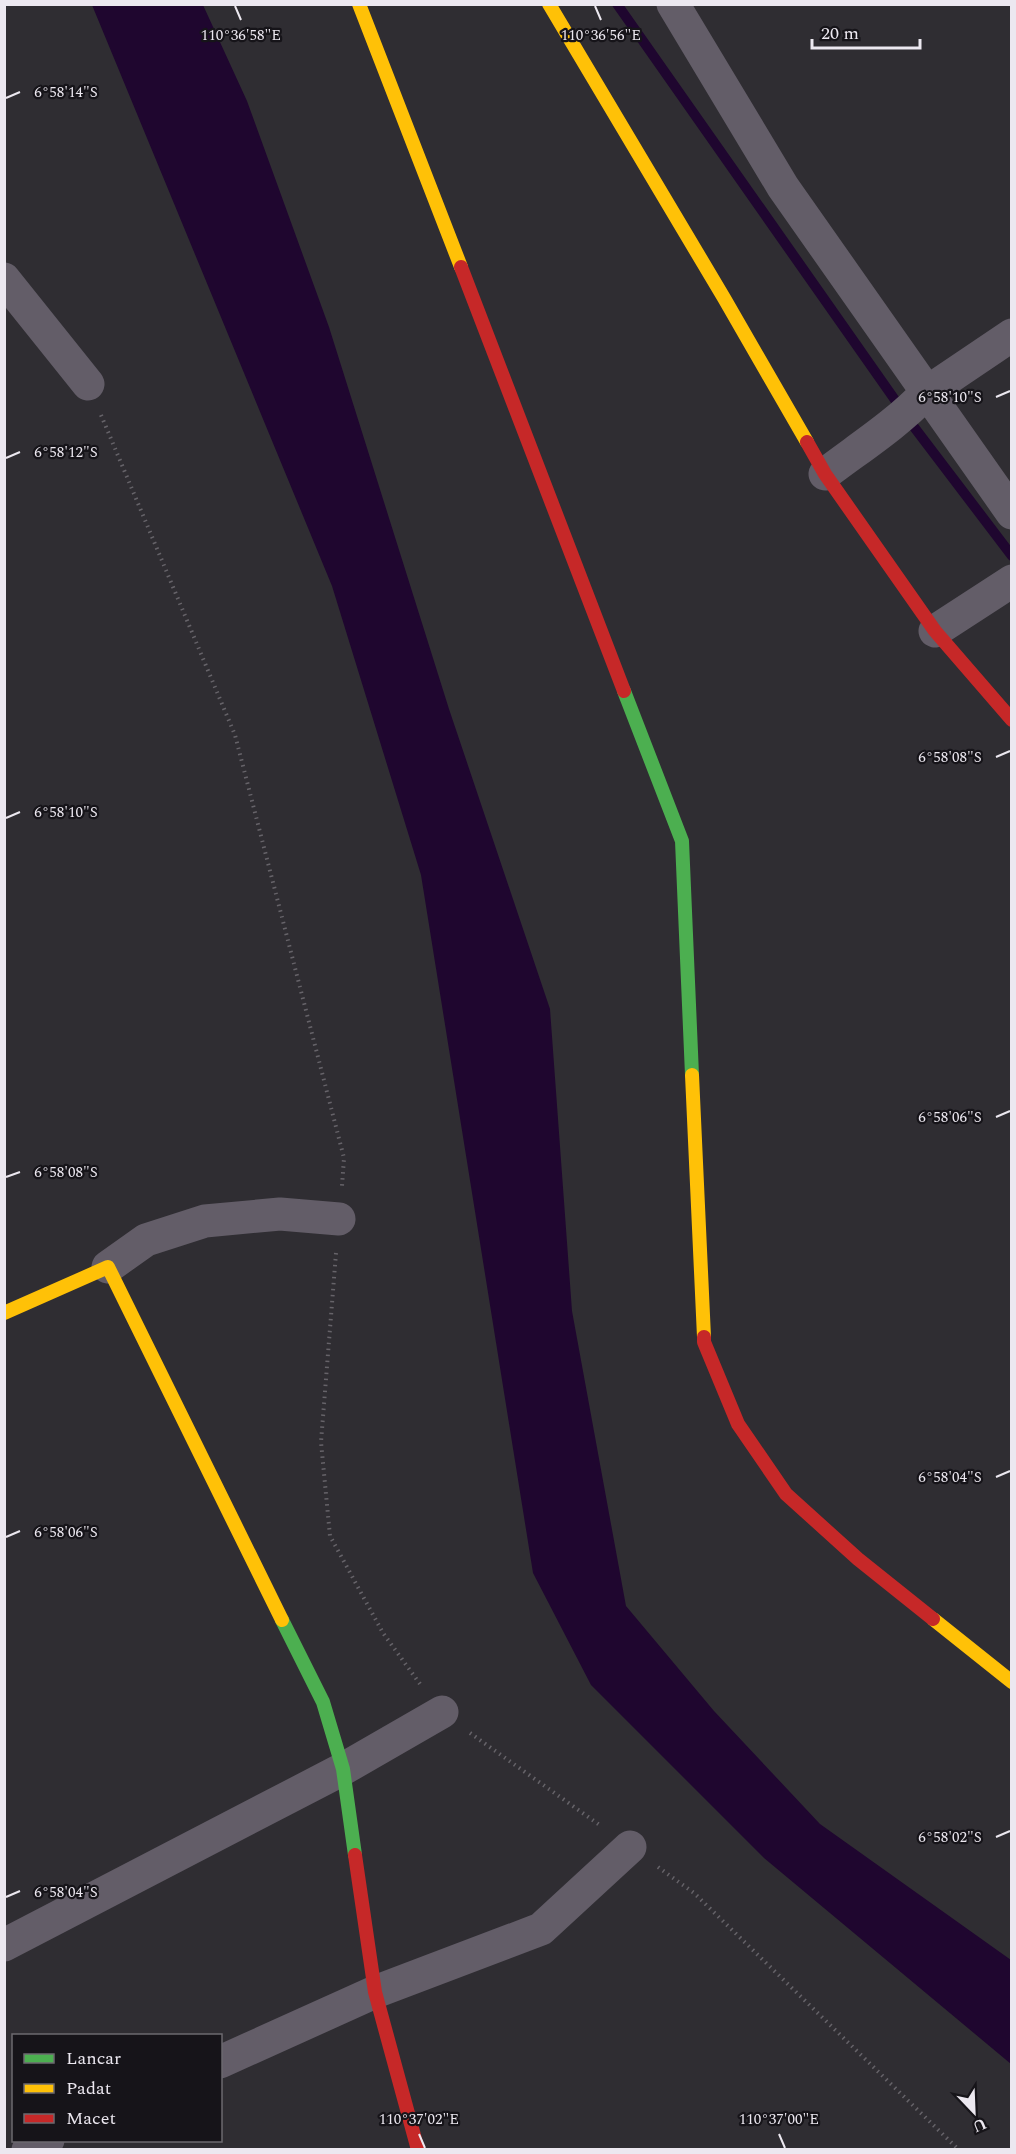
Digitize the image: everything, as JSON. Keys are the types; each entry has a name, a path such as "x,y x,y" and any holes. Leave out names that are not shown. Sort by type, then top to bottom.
{"street":[{"path":"358,4 682,841 704,1342 738,1424 786,1494 858,1559 1011,1682"},
{"path":"549,4 724,298 825,474 935,631 1011,720"},
{"path":"673,4 911,407 1011,513"},
{"path":"4,279 88,384"},
{"path":"825,474 911,407 1011,335"},
{"path":"935,631 1011,582"},
{"path":"4,1313 108,1267 146,1240 205,1221 280,1214 339,1219"},
{"path":"108,1267 323,1702 344,1769 375,1992 418,2150"},
{"path":"4,1945 344,1769 442,1712"},
{"path":"222,2061 375,1992 541,1929 630,1847"},
{"path":"4,2138 9,2150"},
{"path":"28,2150 44,2142"}],"path":[{"path":"88,384 235,735 344,1158 321,1442 330,1536 383,1634 442,1712 694,1893 959,2150"}],"shaded area":[{"path":"92,5 203,5 247,101 329,327 449,709 550,1009 572,1311 626,1606 714,1711 820,1824 1011,1960 1011,2064 764,1858 591,1685 533,1573 421,875 332,586"}],"waterway":[{"path":"617,4 914,427 1012,556"}],"traffic: fast":[{"path":"624,691 682,841 692,1075"},
{"path":"282,1620 323,1702 343,1769 355,1855"}],"traffic: slow":[{"path":"359,4 461,267"},
{"path":"549,4 807,442"},
{"path":"692,1075 704,1337"},
{"path":"4,1313 108,1267 282,1620"},
{"path":"933,1619 1012,1682"}],"traffic: jam":[{"path":"461,267 624,691"},
{"path":"807,442 825,474 935,631 1012,720"},
{"path":"704,1337 704,1342 738,1424 786,1494 858,1559 933,1619"},
{"path":"355,1855 375,1992 418,2150"}]}
